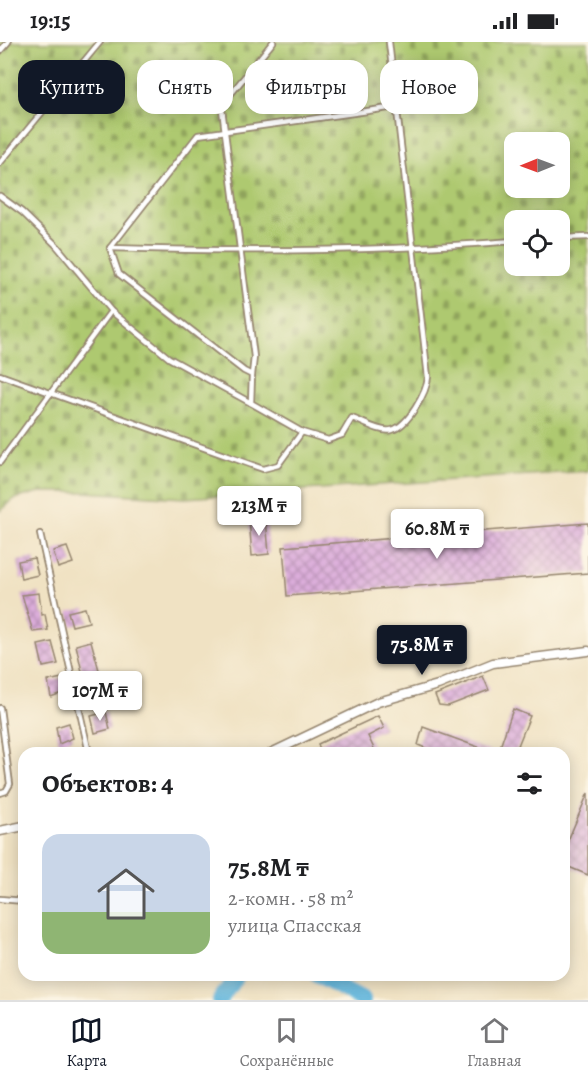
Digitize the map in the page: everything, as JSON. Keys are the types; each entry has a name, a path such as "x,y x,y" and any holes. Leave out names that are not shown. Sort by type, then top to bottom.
{"street":[{"path":"283,747 378,702 438,685 493,663 588,651"},
{"path":"0,831 18,827"}],"lane":[{"path":"0,51 8,42"},
{"path":"0,163 100,42"},
{"path":"251,404 254,357 222,109 225,101 273,42"},
{"path":"389,42 391,60"},
{"path":"110,248 198,135 380,109"},
{"path":"0,196 22,212 56,245 111,311 169,358 302,432 328,440 342,435 352,418 392,430 400,426 423,396 428,377 397,114"},
{"path":"570,238 588,237"},
{"path":"110,248 240,252 413,249 504,242"},
{"path":"110,248 119,274 252,375"},
{"path":"0,462 111,311"},
{"path":"0,375 263,469 278,465 302,432"},
{"path":"40,534 88,747"},
{"path":"0,708 10,784 6,791 0,793"},
{"path":"0,899 18,900"}],"green space":[{"path":"0,42 588,42 588,471 185,498 84,492 40,492 14,499 0,511"}],"building":[{"path":"266,518 269,554 252,556 249,519"},
{"path":"588,523 588,573 287,596 283,547"},
{"path":"67,547 73,563 58,568 53,551"},
{"path":"34,558 38,575 21,579 18,561"},
{"path":"39,593 42,615 45,614 48,630 33,632 22,595"},
{"path":"85,608 89,622 72,626 68,612"},
{"path":"91,641 102,681 85,685 76,645"},
{"path":"52,642 58,664 43,667 38,645"},
{"path":"483,676 489,690 448,706 439,705 435,695"},
{"path":"62,678 64,692 51,697 48,681"},
{"path":"513,709 530,716 517,747 500,747"},
{"path":"106,712 110,729 95,733 91,716"},
{"path":"378,716 384,728 368,736 373,747 319,747 318,744"},
{"path":"69,723 73,738 59,744 56,727"},
{"path":"423,727 478,747 423,747 418,745"},
{"path":"588,793 588,875 570,868 570,836"}],"waterway":[{"path":"220,1000 233,981"},
{"path":"327,981 363,1000"}]}
